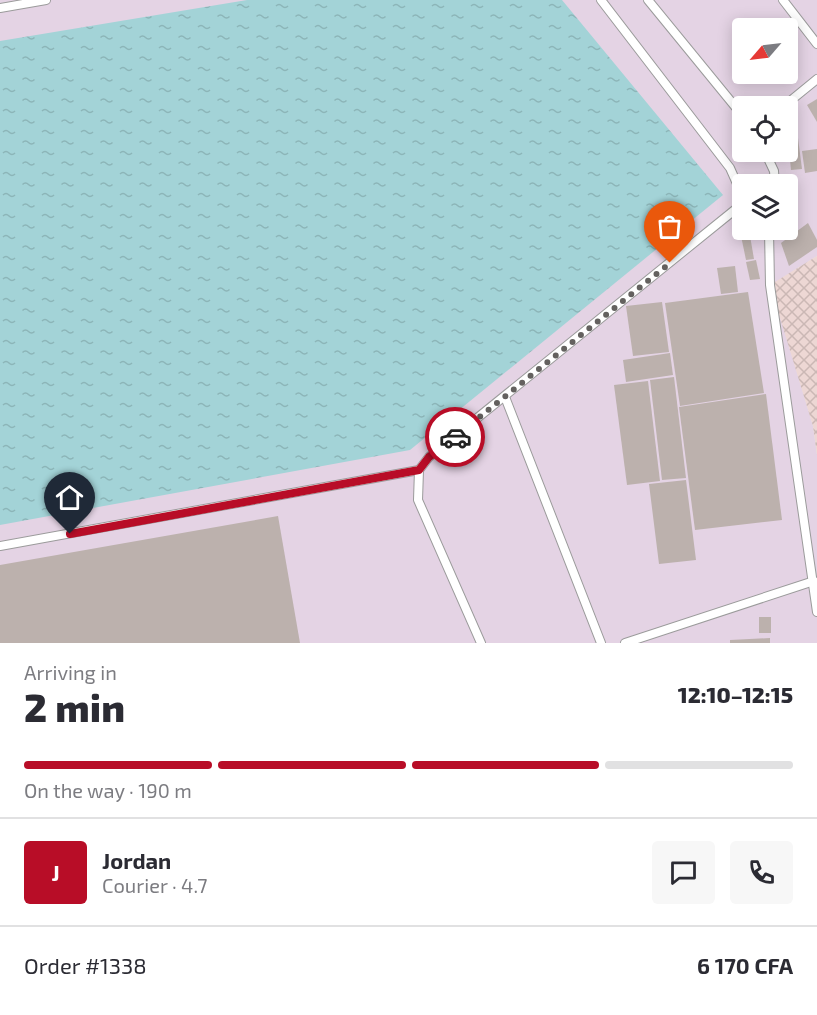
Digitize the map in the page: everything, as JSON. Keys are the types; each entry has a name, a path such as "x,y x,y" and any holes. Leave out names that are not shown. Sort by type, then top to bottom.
{"lane":[{"path":"0,8 46,0"},
{"path":"601,0 733,174"},
{"path":"648,0 732,103"},
{"path":"783,0 817,44"},
{"path":"796,96 817,79"},
{"path":"481,643 418,500 419,470 429,457 732,212"},
{"path":"768,240 770,285 817,612"},
{"path":"506,397 601,643"},
{"path":"0,546 419,470"},
{"path":"625,643 814,581"}],"shaded area":[{"path":"0,0 817,0 817,256 771,285 813,426 817,455 817,643 0,643"},
{"path":"817,256 817,455 813,426 770,285"}],"water":[{"path":"247,0 562,0 723,195 410,450 0,525 0,41"}],"building":[{"path":"817,99 817,122 807,105"},
{"path":"798,138 802,169 791,170 790,162 798,162"},
{"path":"817,149 817,171 805,173 802,151"},
{"path":"808,223 817,240 817,247 789,266 781,243 785,240 798,240 798,230"},
{"path":"742,240 751,240 754,259 746,260"},
{"path":"756,260 760,279 750,280 746,262"},
{"path":"735,266 738,292 721,294 717,268"},
{"path":"748,292 764,393 680,406 665,303"},
{"path":"662,302 669,352 633,356 626,306"},
{"path":"670,353 673,375 626,382 623,360"},
{"path":"674,377 686,478 662,480 650,380"},
{"path":"648,381 660,481 627,485 614,385"},
{"path":"766,394 782,520 695,530 679,407"},
{"path":"686,480 696,560 659,564 649,484"},
{"path":"278,516 300,643 0,643 0,565"},
{"path":"759,617 771,617 771,633 759,633"},
{"path":"770,638 770,643 730,643 730,640"}],"way so far":[{"path":"455,437 670,263"}],"route":[{"path":"70,534 419,470 429,457 455,437"}]}
